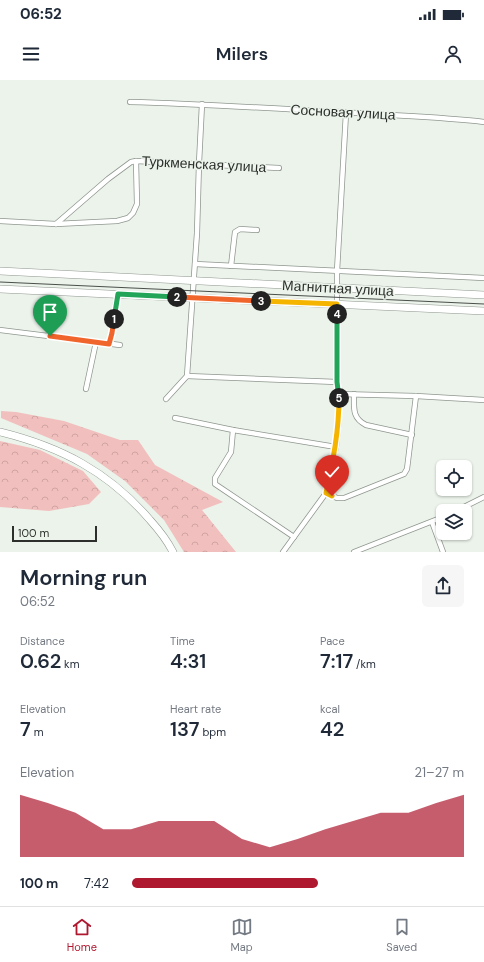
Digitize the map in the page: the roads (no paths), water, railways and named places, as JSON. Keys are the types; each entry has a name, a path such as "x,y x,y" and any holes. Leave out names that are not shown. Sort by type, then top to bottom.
{"main road":[{"name":"Магнитная улица","path":"0,271 484,295"},
{"name":"Магнитная улица","path":"0,289 484,311"},
{"path":"0,432 48,446 78,460 107,479 138,506 167,540 173,552"}],"street":[{"name":"Сосновая улица","path":"130,102 202,104 346,112 484,122"},
{"path":"166,399 187,376 197,233 202,104"},
{"path":"283,552 326,493 336,447 339,419 337,382 337,271 346,112"},
{"path":"0,221 56,224 117,221 128,218 133,213 137,204 136,161"},
{"name":"Туркменская улица","path":"56,224 108,179 131,162 199,163 279,168"},
{"path":"231,266 235,232 240,229 257,230"},
{"path":"195,264 484,278"},
{"path":"109,344 118,294"},
{"path":"0,330 120,345"},
{"path":"86,389 96,342"},
{"path":"187,376 337,382"},
{"path":"338,394 416,396 484,400"},
{"path":"354,394 354,411 360,422 366,425 412,435"},
{"path":"326,493 337,498 344,498 403,475 406,472 416,396"},
{"path":"175,418 233,430 336,447"},
{"path":"233,430 231,452 215,478 215,484 294,537"},
{"path":"470,504 484,497"},
{"path":"354,552 436,520"},
{"path":"432,522 442,552"}],"tram line":[{"path":"0,282 484,304"}]}
